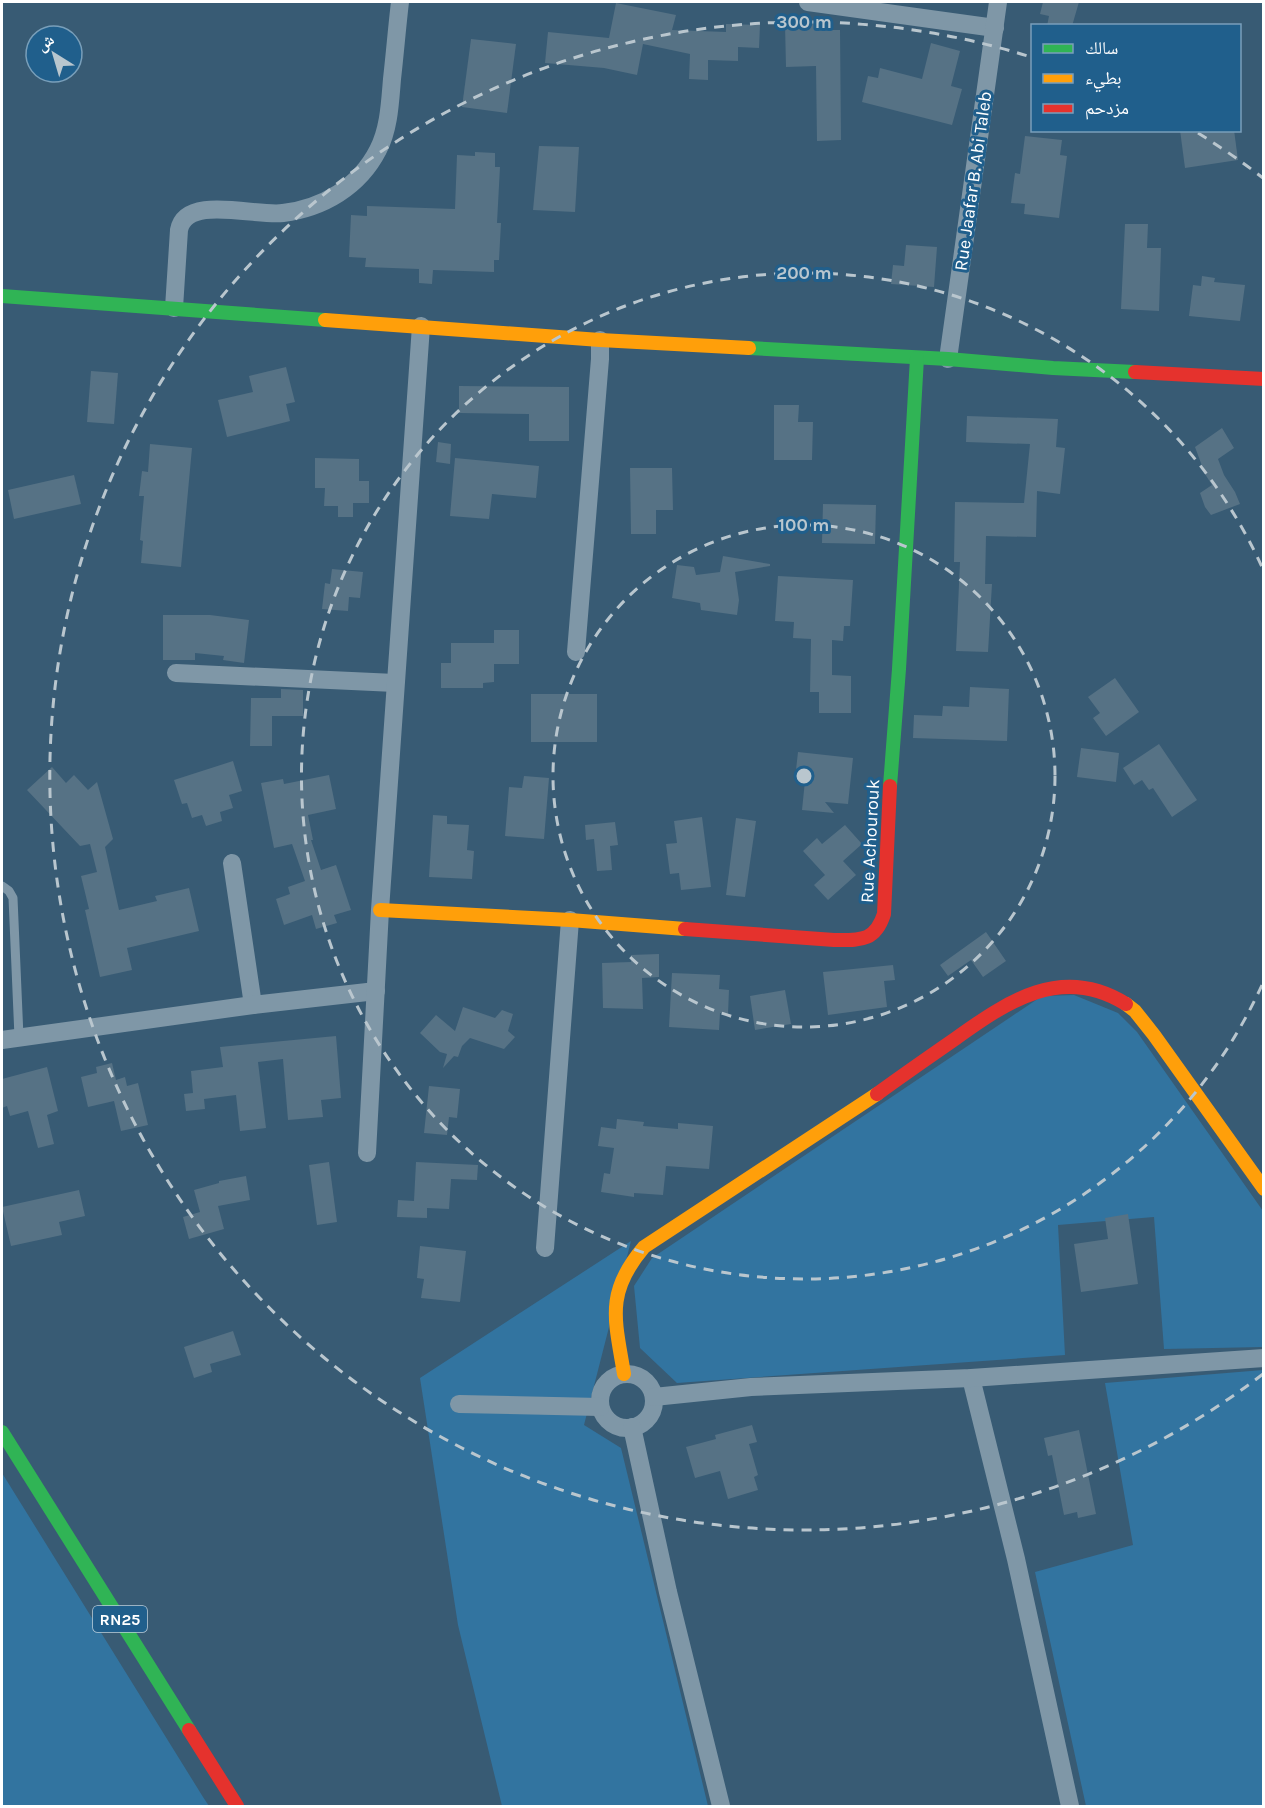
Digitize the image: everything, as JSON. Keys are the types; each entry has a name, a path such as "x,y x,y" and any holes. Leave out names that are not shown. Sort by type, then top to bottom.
{"street":[{"path":"174,308 179,230 181,222 189,214 200,210 280,214 309,208 341,193 358,178 372,160 383,139 389,110 400,2"},
{"path":"808,2 995,28"},
{"name":"Rue Jaafar B. Abi Taleb","path":"948,360 998,2"},
{"path":"2,296 600,340 1263,380"},
{"path":"367,1153 380,910 421,326"},
{"path":"576,652 600,340"},
{"name":"Rue Achourouk","path":"380,910 570,920 834,940 866,939 879,928 884,915 889,798 918,358"},
{"path":"176,673 395,683"},
{"path":"232,863 253,1005"},
{"path":"545,1248 570,920"},
{"path":"624,1374 615,1309 617,1289 627,1267 644,1247 862,1104 992,1014 1014,1000 1046,988 1061,986 1093,989 1111,995 1135,1012 1162,1046 1263,1189"},
{"path":"10,1039 253,1005 376,991"},
{"path":"654,1397 752,1387 971,1378 1263,1358"},
{"path":"624,1374 635,1375 645,1380 654,1397 648,1417 641,1424 632,1427 624,1428 610,1421 600,1407 602,1390 607,1382 615,1376 624,1374"},
{"path":"971,1378 1016,1559 1070,1806"},
{"path":"459,1404 600,1407"},
{"path":"632,1427 668,1592 721,1806"},
{"name":"RN25","path":"2,1432 237,1806"}],"lane":[{"path":"2,886 13,898 10,1039"}],"shaded area":[{"path":"1074,995 1118,1013 1137,1032 1263,1211 1263,1347 1164,1349 1154,1217 1058,1225 1065,1355 677,1383 640,1348 634,1286 652,1258 1042,996"},
{"path":"631,1241 584,1425 621,1448 708,1806 502,1806 458,1625 420,1378"},
{"path":"1263,1370 1263,1806 1086,1806 1035,1572 1133,1545 1105,1383"},
{"path":"2,1473 203,1797 209,1806 2,1806"}],"building":[{"path":"1043,2 1079,2 1073,24 1047,24 1049,16 1040,14"},
{"path":"616,3 676,15 672,30 726,32 726,24 760,25 759,48 738,47 738,61 708,60 708,80 689,79 690,54 643,44 637,75 604,68 545,63 548,32 609,38"},
{"path":"823,23 823,30 840,30 841,140 817,141 816,66 786,67 785,24"},
{"path":"471,39 516,44 507,113 462,107"},
{"path":"931,43 960,51 951,86 962,89 952,125 862,102 868,76 878,78 880,68 922,79"},
{"path":"1180,132 1234,132 1238,160 1185,168"},
{"path":"1025,136 1062,140 1060,155 1067,156 1059,218 1024,214 1025,204 1011,203 1015,173 1020,174"},
{"path":"539,146 579,147 575,212 533,210"},
{"path":"475,152 495,153 495,167 500,167 497,223 501,223 499,260 494,260 494,272 433,270 432,284 419,283 419,269 365,267 366,258 349,257 351,215 367,216 367,206 455,209 457,155 475,156"},
{"path":"1125,224 1148,224 1147,248 1161,248 1159,311 1121,309"},
{"path":"906,245 937,247 934,287 891,284 893,265 904,266"},
{"path":"1202,276 1215,278 1214,282 1245,285 1240,321 1189,316 1193,285 1201,286"},
{"path":"286,367 295,402 286,404 290,421 227,437 218,400 253,392 249,376"},
{"path":"91,371 118,373 114,424 87,422"},
{"path":"459,386 569,387 569,441 529,441 529,414 459,413"},
{"path":"774,405 799,405 798,422 813,422 812,460 774,460"},
{"path":"967,416 1058,419 1056,447 1065,448 1060,494 1037,491 1036,537 986,536 985,584 992,584 988,652 956,651 960,562 954,562 955,502 1024,503 1030,444 966,442"},
{"path":"1222,428 1234,448 1218,459 1240,504 1211,515 1200,493 1212,485 1205,474 1195,447"},
{"path":"438,442 451,444 450,464 436,462"},
{"path":"150,444 192,448 181,567 141,563 143,541 140,540 144,496 139,496 142,471 148,472"},
{"path":"315,458 359,459 359,481 369,481 369,503 353,503 353,517 338,517 338,506 324,506 325,488 315,488"},
{"path":"455,458 539,466 536,498 492,494 489,519 450,516"},
{"path":"630,468 672,468 673,510 656,510 656,534 631,534"},
{"path":"74,475 81,504 14,519 8,490"},
{"path":"823,504 876,505 875,544 822,543"},
{"path":"723,556 770,564 770,566 735,572 739,600 737,615 701,610 700,603 672,598 677,565 694,567 696,575 720,572"},
{"path":"332,569 363,572 360,598 349,597 348,611 322,609 325,583 330,584"},
{"path":"778,576 853,580 850,626 844,626 843,641 832,640 832,675 851,676 851,713 819,713 819,692 810,692 811,639 793,638 794,622 775,621"},
{"path":"163,615 210,615 249,620 244,663 223,660 224,656 195,653 195,660 163,660"},
{"path":"494,630 519,630 519,664 494,664 494,682 483,683 483,688 441,688 441,663 451,663 451,643 494,643"},
{"path":"1115,678 1139,712 1106,736 1093,718 1100,713 1088,697"},
{"path":"970,687 1009,689 1007,741 913,738 914,715 942,716 943,706 969,707"},
{"path":"281,689 303,690 303,716 272,716 272,746 250,746 251,698 281,698"},
{"path":"531,694 597,694 597,742 531,742"},
{"path":"1159,744 1197,800 1172,817 1153,788 1149,790 1142,780 1134,785 1123,768"},
{"path":"1081,748 1119,753 1116,782 1077,777"},
{"path":"798,752 853,758 848,804 825,802 834,813 802,810 806,771 796,770"},
{"path":"233,761 242,791 229,795 233,808 220,812 222,821 206,826 202,815 192,818 187,803 182,804 174,780"},
{"path":"52,767 66,783 74,775 88,790 97,782 113,839 105,847 119,910 157,901 155,896 189,888 199,931 127,948 132,970 100,977 85,910 89,909 81,876 97,872 90,844 80,846 27,790"},
{"path":"329,775 336,809 308,815 313,840 311,840 321,870 336,865 351,910 334,915 337,923 316,929 312,915 284,925 276,899 290,894 288,887 305,881 292,844 274,848 261,783 283,779 284,784"},
{"path":"524,776 549,778 544,839 505,836 509,787 522,788"},
{"path":"433,815 447,816 447,824 469,825 467,850 474,851 472,879 429,877"},
{"path":"702,817 711,887 681,890 679,873 670,874 666,844 677,843 674,821"},
{"path":"736,818 756,821 745,897 726,895"},
{"path":"615,822 618,845 610,846 612,870 597,871 594,839 586,840 585,825"},
{"path":"845,825 862,844 843,861 856,875 828,900 814,885 825,875 803,851 817,838 822,844"},
{"path":"986,932 1006,961 983,977 971,960 948,976 940,965"},
{"path":"659,954 659,977 642,978 643,1009 603,1008 602,963 631,962 631,955"},
{"path":"893,965 895,980 884,981 887,1007 828,1015 823,972"},
{"path":"672,973 720,975 719,989 729,990 728,1014 720,1013 719,1030 669,1027"},
{"path":"785,990 791,1024 755,1030 750,996"},
{"path":"463,1007 495,1018 502,1010 513,1014 508,1031 515,1037 504,1049 470,1038 462,1046 458,1057 454,1056 443,1068 447,1054 440,1052 420,1033 436,1015 455,1031"},
{"path":"336,1036 341,1098 321,1100 323,1117 288,1120 283,1059 258,1062 266,1128 240,1131 236,1095 204,1099 205,1109 186,1111 184,1094 193,1093 191,1071 223,1067 220,1047"},
{"path":"112,1063 116,1080 125,1077 127,1086 138,1083 148,1125 121,1131 114,1101 88,1107 81,1077 97,1073 96,1067"},
{"path":"47,1067 58,1111 47,1115 54,1144 38,1148 28,1111 10,1116 7,1106 2,1108 2,1079"},
{"path":"429,1086 460,1089 457,1118 449,1117 447,1135 424,1133"},
{"path":"617,1119 644,1122 643,1126 678,1129 678,1123 713,1126 709,1169 666,1166 663,1195 634,1193 634,1197 601,1192 604,1173 610,1174 614,1148 598,1146 601,1127 616,1129"},
{"path":"329,1162 337,1222 317,1225 309,1165"},
{"path":"416,1162 478,1165 477,1180 451,1179 449,1209 427,1208 427,1218 397,1217 398,1200 414,1201"},
{"path":"246,1176 250,1200 218,1206 224,1229 189,1239 183,1217 200,1212 194,1190 219,1183 219,1181"},
{"path":"79,1190 85,1216 59,1222 62,1235 11,1246 2,1207"},
{"path":"1128,1214 1138,1284 1081,1292 1074,1244 1108,1239 1105,1218"},
{"path":"420,1246 466,1251 460,1302 421,1298 424,1279 417,1278"},
{"path":"233,1331 241,1355 210,1364 212,1372 194,1378 184,1347"},
{"path":"752,1425 757,1442 749,1444 758,1475 754,1477 758,1490 728,1499 720,1471 695,1478 686,1447 716,1439 715,1435"},
{"path":"1079,1430 1096,1514 1078,1518 1077,1512 1064,1515 1052,1455 1048,1456 1044,1438"}],"traffic: fast":[{"path":"2,296 325,320"},
{"path":"749,348 1135,372"},
{"path":"890,786 917,358"},
{"path":"2,1432 189,1730"}],"traffic: slow":[{"path":"325,320 600,340 749,348"},
{"path":"380,910 570,920 685,929"},
{"path":"1126,1004 1135,1011 1154,1035 1264,1189"},
{"path":"624,1374 616,1322 618,1293 632,1263 644,1247 877,1094"}],"traffic: jam":[{"path":"1135,372 1264,379"},
{"path":"685,929 834,940 852,940 871,935 884,914 890,786"},
{"path":"877,1094 995,1012 1036,992 1058,987 1080,987 1102,992 1126,1004"},
{"path":"189,1730 237,1806"}]}
